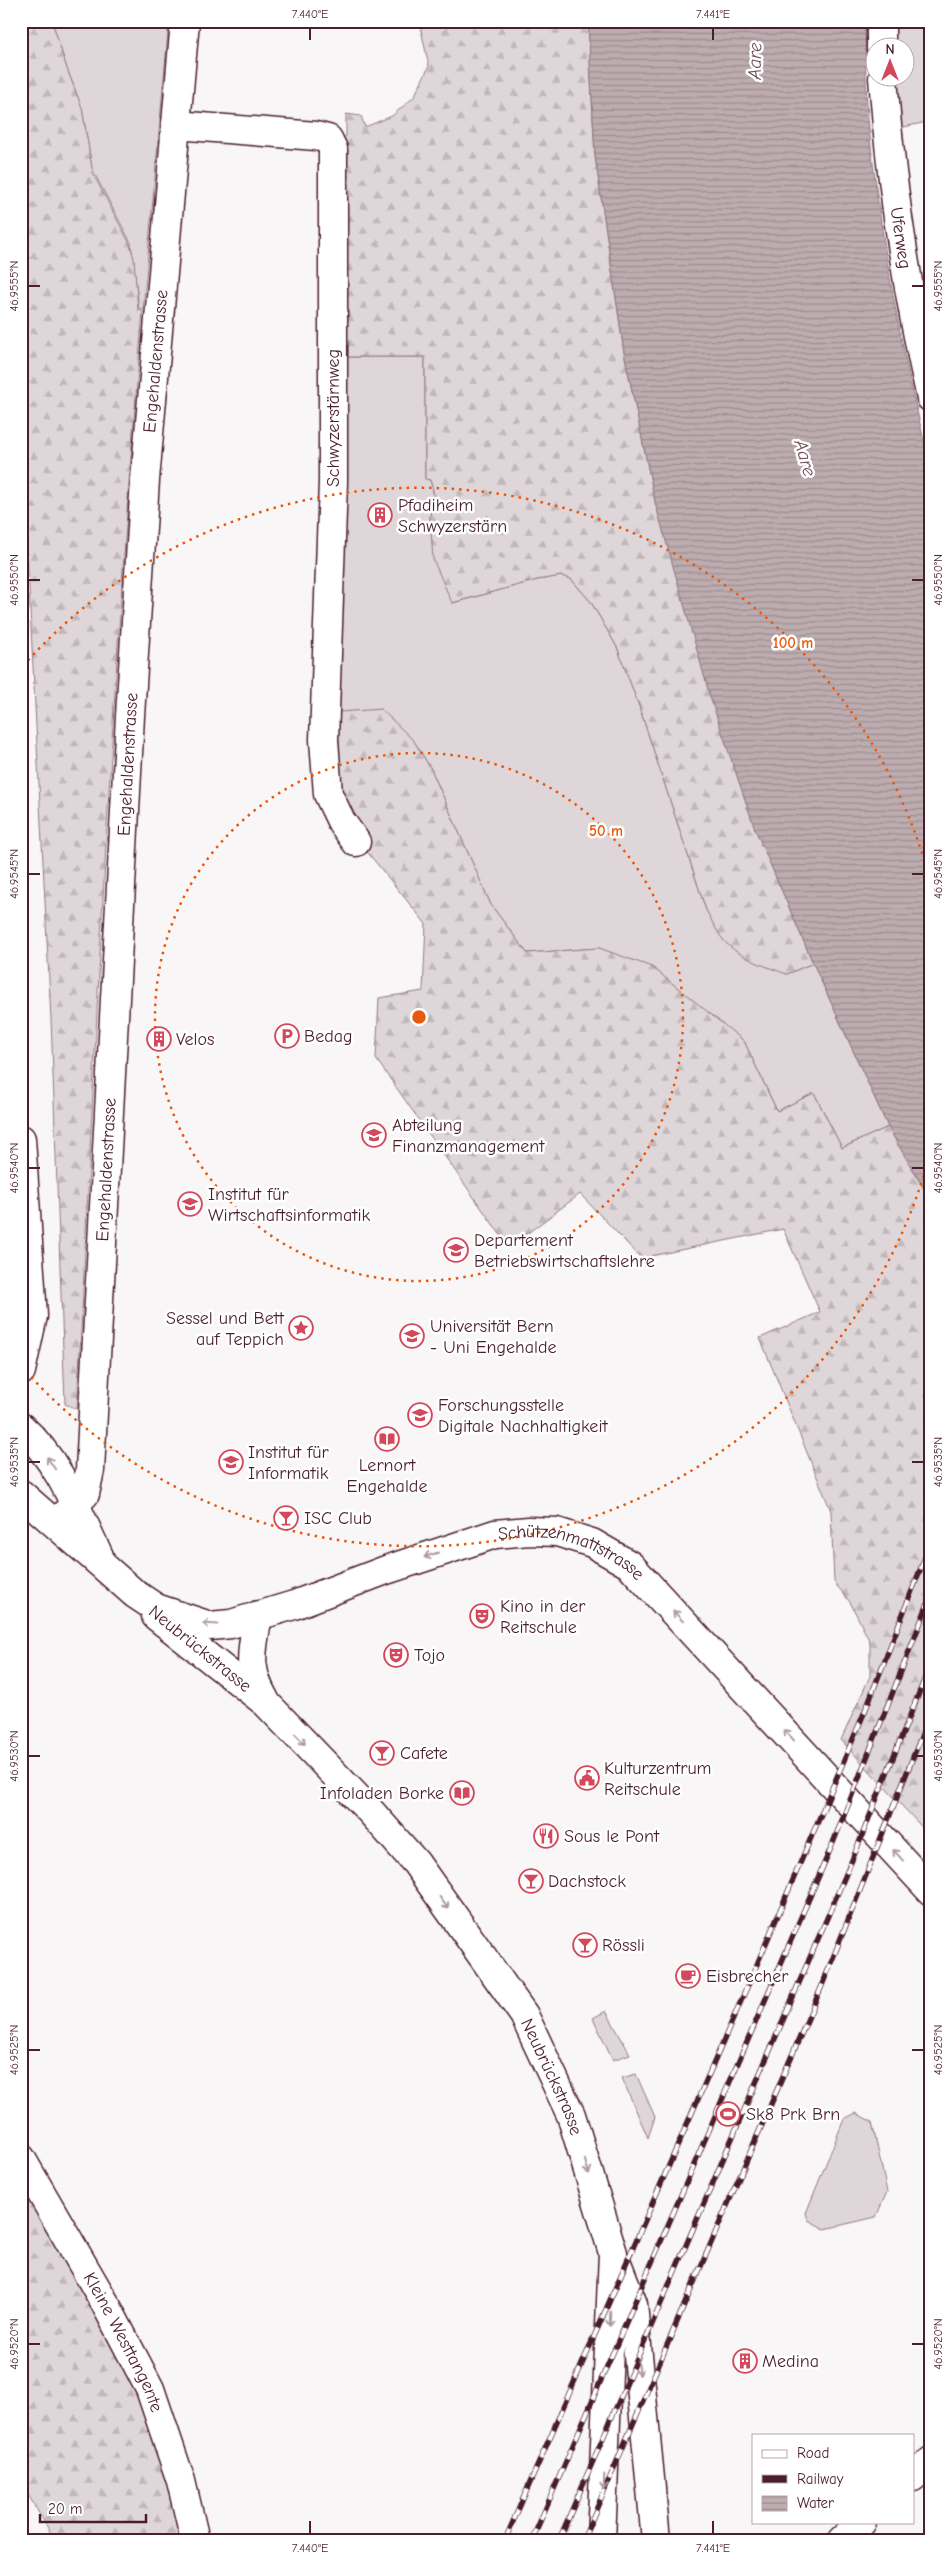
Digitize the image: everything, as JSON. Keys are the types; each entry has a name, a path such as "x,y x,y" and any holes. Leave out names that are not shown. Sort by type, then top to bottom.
{"main road":[{"name":"Engehaldenstrasse","path":"55,1524 85,1494 90,1465 127,765 144,490 185,21"},
{"path":"880,21 881,38"},
{"name":"Uferweg","path":"884,88 888,150 904,264 931,398"},
{"name":"Schwyzerstärnweg","path":"176,125 316,136 328,139 333,149 333,482 324,740 328,794 341,822 356,842"},
{"path":"21,1139 33,1316 21,1371"},
{"name":"Schützenmattstrasse","path":"21,1427 43,1451 64,1482 104,1566"},
{"name":"Schützenmattstrasse","path":"21,1494 135,1594 156,1608 210,1626 231,1624 294,1605 378,1573 495,1534 542,1531 558,1532 592,1543 630,1565 931,1891"},
{"name":"Neubrückstrasse","path":"135,1594 155,1615 266,1704 371,1812 416,1863 524,2015 571,2115 613,2253 601,2540"},
{"name":"Neubrückstrasse","path":"258,1615 251,1665 254,1681 266,1704"},
{"name":"Kleine Westtangente","path":"21,2158 105,2303 150,2389 181,2481 195,2540"},
{"path":"613,2253 633,2304 656,2540"},
{"path":"914,2476 931,2461"},
{"path":"842,2540 860,2524"}],"green space":[{"path":"21,21 52,21 82,108 93,174 130,244 134,259 138,310 143,311 113,722 77,1409 65,1404 51,1019 21,432"},
{"path":"52,21 169,21 143,310 139,309 131,243 92,169 82,108"},
{"path":"419,21 588,21 595,156 624,352 656,506 755,828 813,963 787,974 740,954 727,944 715,928 706,910 639,706 617,647 591,602 571,579 562,576 537,580 452,603 433,559 430,518 433,490 430,480 425,479 425,357 334,357 332,145 346,136 346,114 361,116 365,127 392,116 414,97 429,66"},
{"path":"888,21 931,21 931,121 895,129 891,88 914,88 914,38 889,38"},
{"path":"334,357 425,357 425,478 430,480 433,490 430,518 453,603 537,580 562,576 571,579 591,602 617,647 639,706 706,910 727,944 787,974 813,963 888,1127 842,1148 814,1093 777,1111 744,1041 599,948 527,953 491,905 431,769 414,741 326,713"},
{"path":"381,709 414,741 431,769 491,905 527,953 599,948 652,967 744,1041 777,1111 814,1093 842,1148 888,1127 931,1201 931,1837 841,1740 870,1676 870,1642 850,1602 834,1582 831,1511 760,1338 820,1312 783,1229 641,1258 580,1194 509,1247 376,1059 379,998 423,991 426,924 342,821 326,713"},
{"path":"606,2011 630,2054 613,2060 593,2018"},
{"path":"636,2074 655,2117 648,2138 622,2078"},
{"path":"856,2113 872,2122 887,2192 876,2217 825,2229 808,2220 806,2213 844,2119"},
{"path":"21,2158 105,2303 195,2540 55,2540 21,2483"}],"water":[{"name":"Aare","path":"588,21 865,21 864,88 866,88 874,171 886,256 911,384 931,468 931,1201 888,1127 813,963 755,829 711,700 656,506 624,352 595,156"}],"railway":[{"path":"505,2540 758,1962 865,1711 931,1542"},
{"path":"532,2540 833,1843 931,1596"},
{"path":"559,2540 855,1853 931,1663"},
{"path":"583,2540 821,1988 931,1712"}],"place":[{"name":"Pfadiheim Schwyzerstärn","path":"380,515"},
{"name":"Bedag","path":"287,1036"},
{"name":"Velos","path":"159,1039"},
{"name":"Abteilung Finanzmanagement","path":"374,1135"},
{"name":"Institut für Wirtschaftsinformatik","path":"190,1204"},
{"name":"Departement Betriebswirtschaftslehre","path":"456,1250"},
{"name":"Sessel und Bett auf Teppich","path":"301,1328"},
{"name":"Universität Bern - Uni Engehalde","path":"412,1336"},
{"name":"Forschungsstelle Digitale Nachhaltigkeit","path":"420,1415"},
{"name":"Lernort Engehalde","path":"387,1439"},
{"name":"Institut für Informatik","path":"231,1462"},
{"name":"ISC Club","path":"286,1518"},
{"name":"Kino in der Reitschule","path":"482,1616"},
{"name":"Tojo","path":"396,1655"},
{"name":"Cafete","path":"382,1753"},
{"name":"Kulturzentrum Reitschule","path":"587,1778"},
{"name":"Infoladen Borke","path":"462,1793"},
{"name":"Sous le Pont","path":"546,1836"},
{"name":"Dachstock","path":"531,1881"},
{"name":"Rössli","path":"585,1945"},
{"name":"Eisbrecher","path":"688,1976"},
{"name":"Sk8 Prk Brn","path":"728,2114"},
{"name":"Medina","path":"745,2361"}]}
